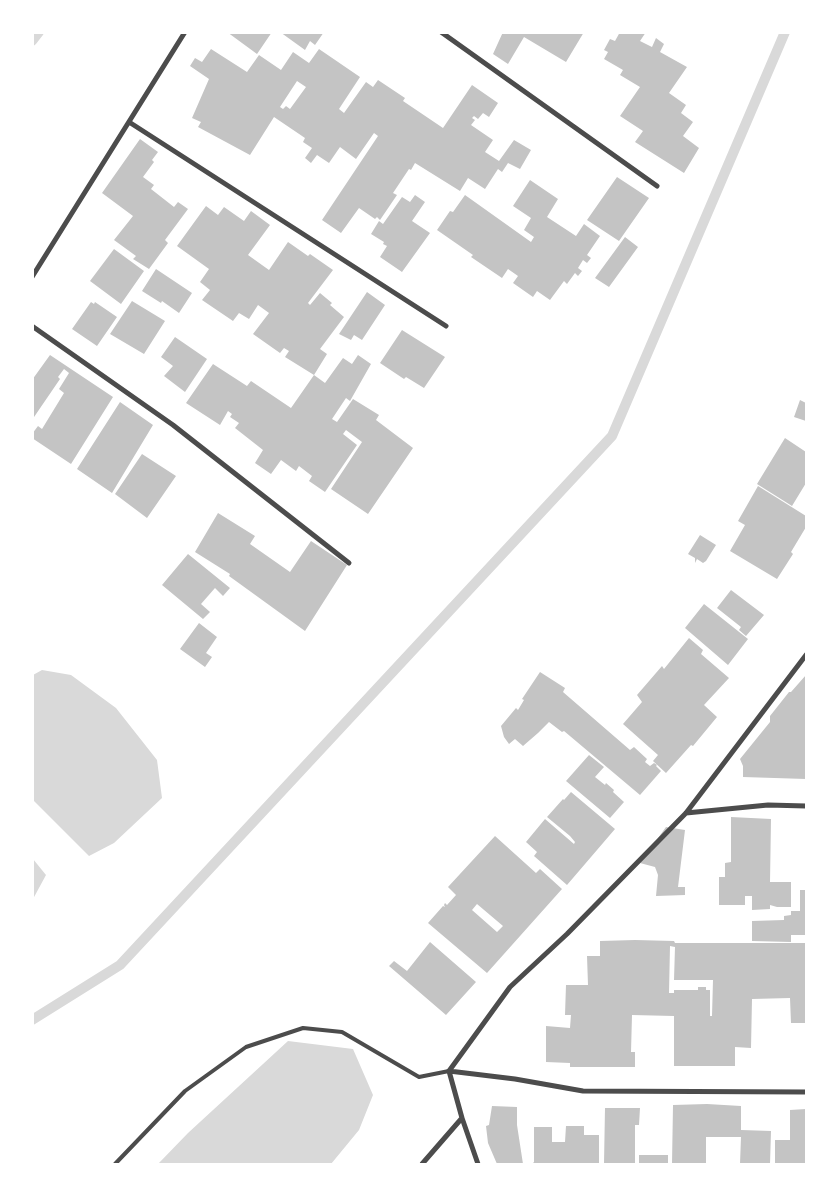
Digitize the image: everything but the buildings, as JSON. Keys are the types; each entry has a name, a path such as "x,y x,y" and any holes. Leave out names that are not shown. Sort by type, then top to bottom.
{"street":[{"path":"32,276 185,32"},
{"path":"442,32 656,186"},
{"path":"129,122 446,326"},
{"path":"32,326 173,425 349,563"},
{"path":"449,1071 510,988 567,934 686,813 806,655"},
{"path":"686,813 768,805 806,806"},
{"path":"449,1071 516,1078 583,1091 806,1092"},
{"path":"449,1071 462,1118 478,1164"},
{"path":"422,1164 462,1118"}],"lane":[{"path":"115,1164 184,1091 246,1047 303,1028 342,1032 419,1077 449,1071"}],"shaded area":[{"path":"42,670 71,675 116,708 157,760 162,798 114,843 89,856 33,800 33,675"},
{"path":"33,859 46,875 33,899"},
{"path":"288,1041 353,1049 373,1095 359,1130 331,1164 158,1164 188,1133"}],"waterway":[{"path":"32,41 39,32"},
{"path":"32,1020 120,965 612,436 785,32"}]}
